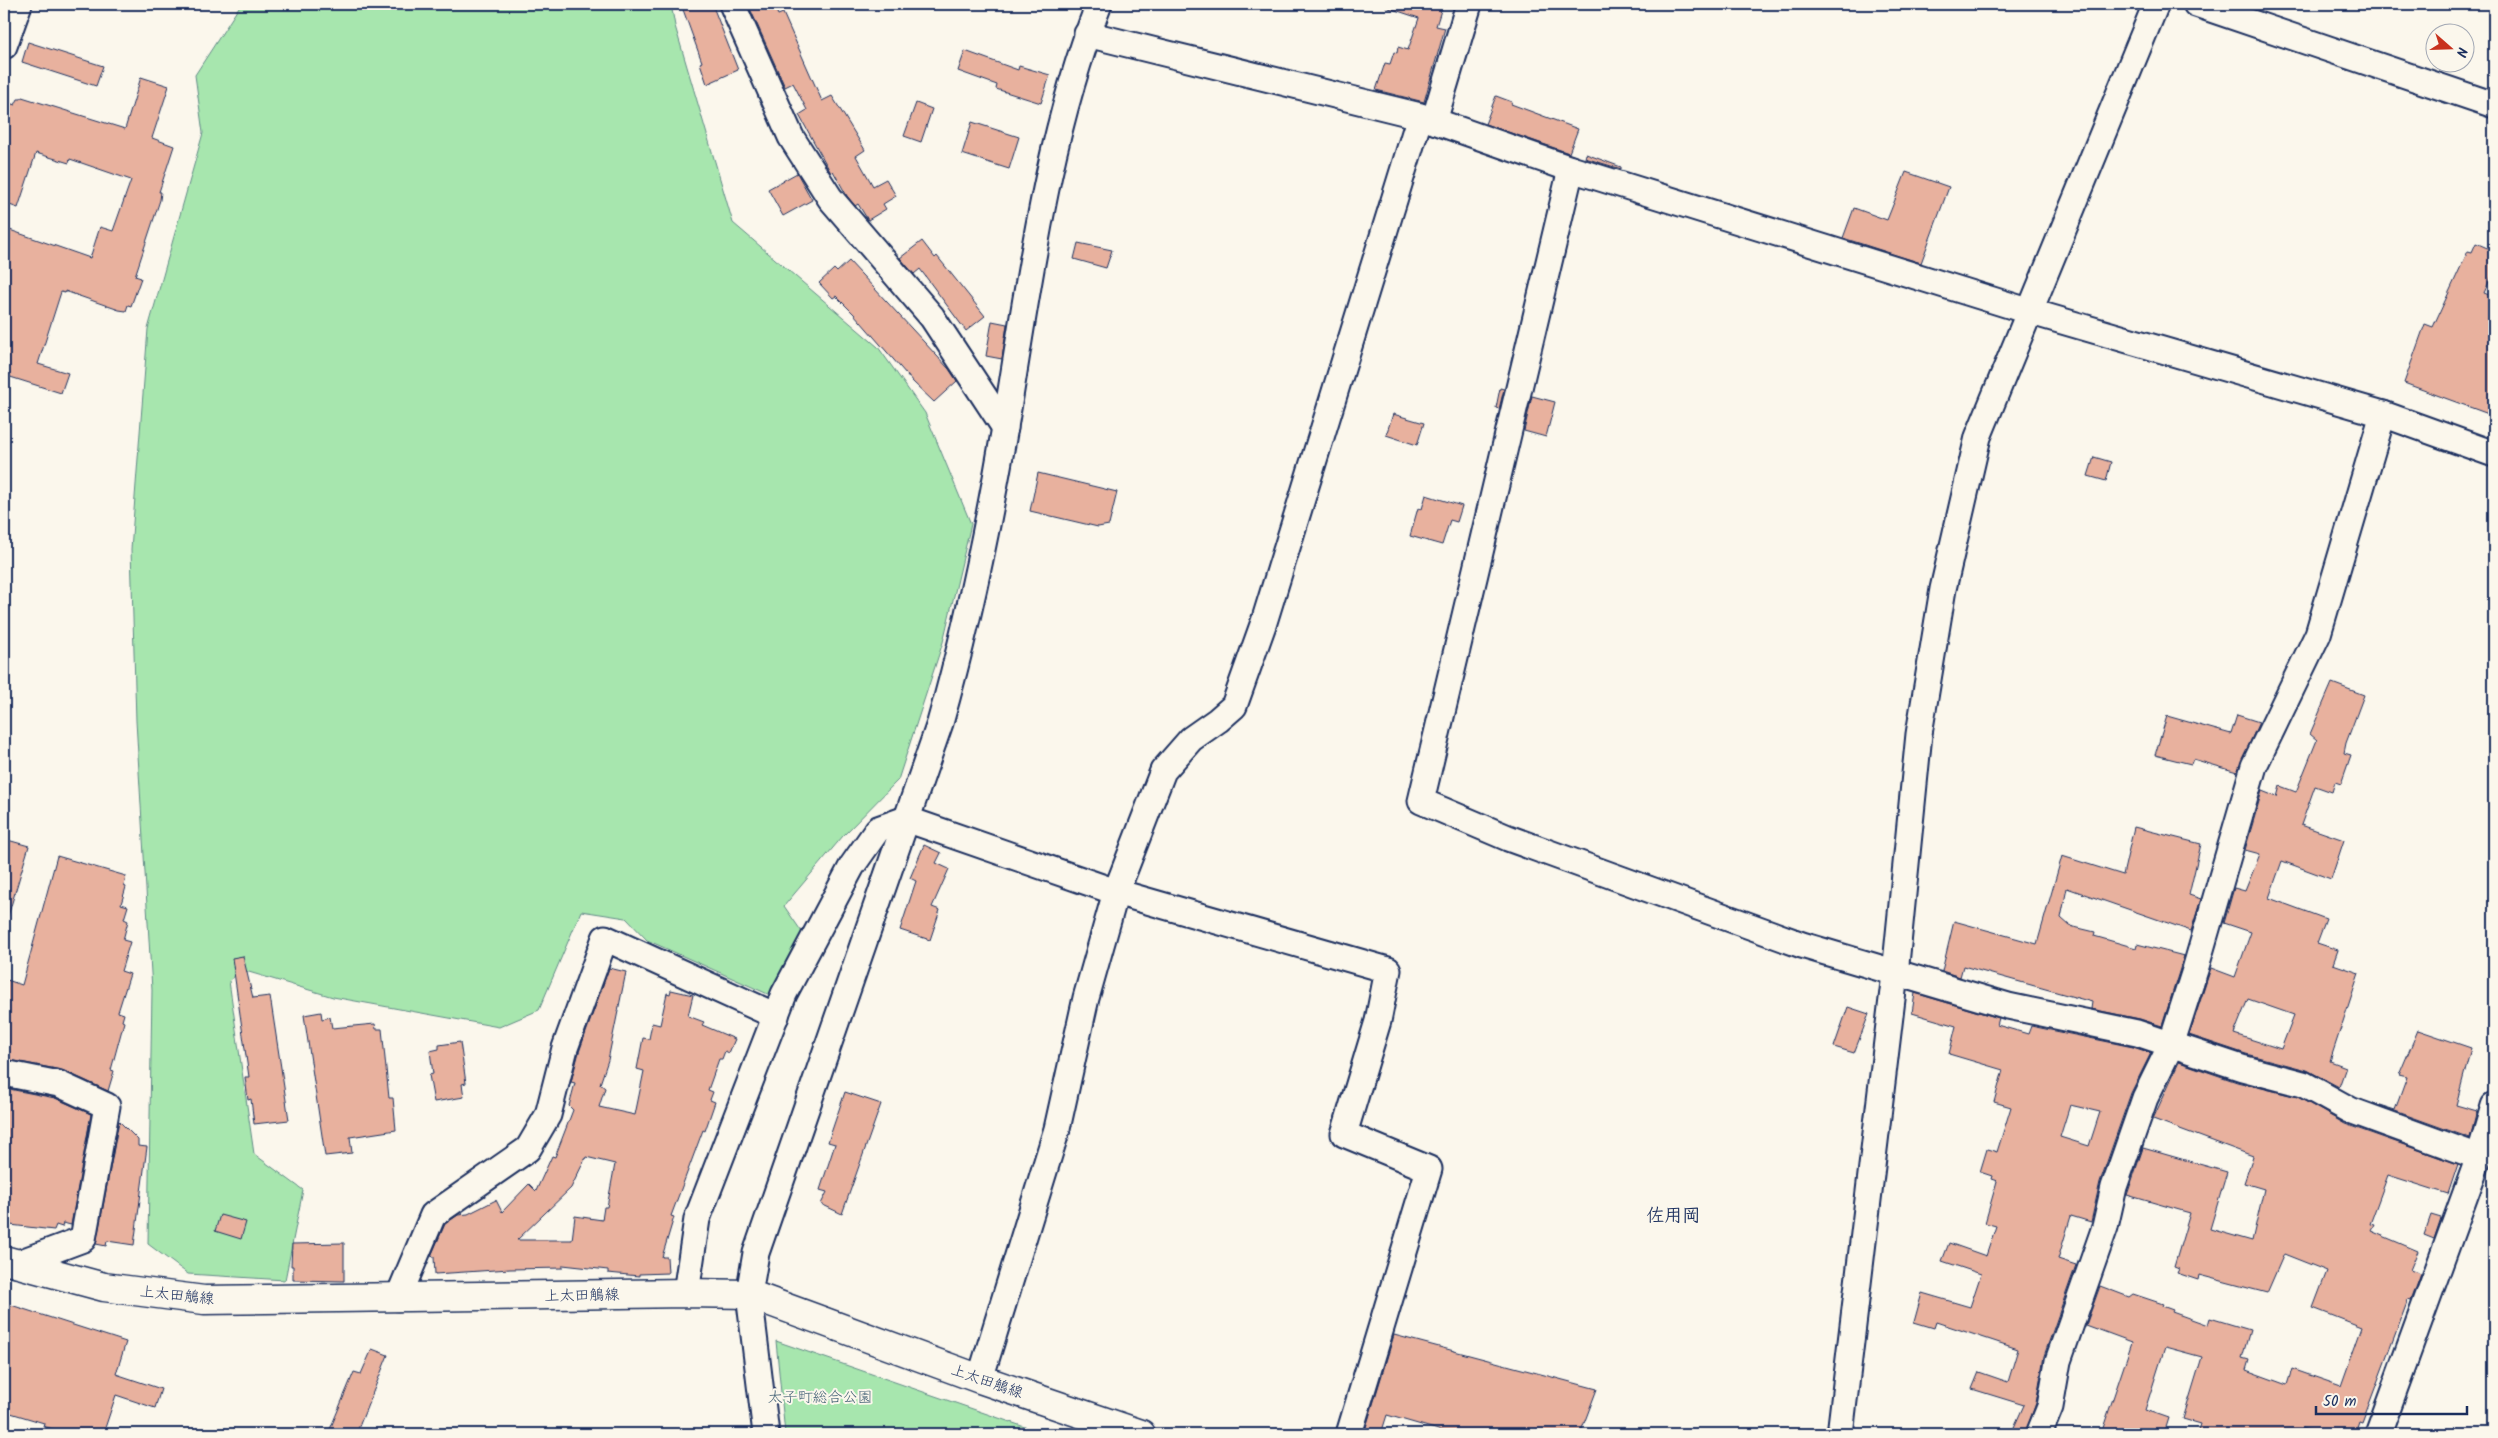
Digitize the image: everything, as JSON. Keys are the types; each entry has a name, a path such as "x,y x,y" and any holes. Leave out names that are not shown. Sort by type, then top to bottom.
{"main road":[{"name":"上太田鵤線","path":"10,1262 104,1287 204,1300 686,1293 749,1294 980,1379 1141,1434"}],"street":[{"path":"4,46 19,4"},
{"path":"732,4 791,137 830,198 932,317 1005,428"},
{"path":"766,1434 749,1294 756,1253 940,723 962,646 980,567 1038,224 1061,119 1087,34 1099,4"},
{"path":"980,1379 1057,1129 1086,998 1116,892 1163,771 1191,739 1234,706 1264,622 1427,118 1469,4"},
{"path":"1840,1434 1895,974 1920,734 1943,589 1978,437 2028,311 2156,4"},
{"path":"2196,4 2494,105"},
{"path":"1087,34 1427,118 1571,169 2028,311 2383,414 2494,454"},
{"path":"1571,169 1421,800 1508,838 1802,945 2008,1006 2137,1033 2242,1068 2303,1084 2350,1110 2479,1157"},
{"path":"2039,1434 2050,1407 2058,1361 2105,1227 2114,1186 2145,1098 2170,1045 2195,970 2254,766 2318,634 2383,414"},
{"path":"686,1293 698,1219 784,994 852,866 878,829 906,819 1116,892 1388,970 1378,1021 1344,1134 1429,1169 1349,1434"},
{"path":"398,1298 434,1215 528,1149 548,1115 565,1048 605,938 776,1016"},
{"path":"4,1073 59,1084 107,1106 83,1238 10,1262"},
{"path":"2378,1434 2479,1157 2494,1106"}],"green space":[{"path":"241,4 671,4 675,26 733,223 878,347 925,413 971,524 943,642 898,780 843,836 784,906 804,935 770,995 647,940 626,918 581,911 539,1010 499,1027 333,997 242,970 229,981 254,1154 303,1190 285,1280 188,1274 148,1244 152,990 136,721 131,549 148,329 203,133 195,75"},
{"name":"太子町総合公園","path":"776,1341 1045,1434 785,1434"}],"building":[{"path":"681,4 712,4 738,70 707,84 700,63 702,62"},
{"path":"748,4 773,4 778,15 783,13 822,101 832,96 865,150 856,156 873,186 886,179 896,196 883,204 886,209 868,220 858,204 855,206 847,196 833,171 831,173 799,115 807,110 793,83 785,87"},
{"path":"1386,4 1443,4 1436,26 1445,28 1424,102 1376,90 1385,63 1390,64 1394,52 1397,53 1398,47 1408,50 1419,18 1386,7"},
{"path":"28,42 103,66 96,86 22,62"},
{"path":"965,51 1018,70 1019,66 1050,75 1041,103 996,89 997,85 958,71"},
{"path":"141,77 169,86 152,138 174,146 159,192 161,192 160,200 135,276 141,278 131,306 128,305 126,311 119,310 65,291 65,293 61,292 38,364 68,373 61,393 4,375 4,228 90,258 100,227 113,231 131,180 70,159 69,163 36,153 18,208 4,203 4,121 9,103 15,105 18,99 22,97 125,129"},
{"path":"1496,96 1512,102 1511,104 1578,129 1569,153 1485,124"},
{"path":"916,103 932,109 921,142 904,136"},
{"path":"972,122 1019,137 1009,169 962,154"},
{"path":"1586,154 1621,167 1621,169 1585,158"},
{"path":"1906,172 1949,187 1921,263 1843,238 1854,208 1887,220"},
{"path":"797,173 812,200 783,216 768,189"},
{"path":"922,241 935,258 937,256 985,316 966,331 920,269 914,274 900,258"},
{"path":"1078,243 1112,250 1106,268 1074,259"},
{"path":"2476,243 2494,251 2494,271 2484,293 2494,297 2494,416 2404,383 2425,324 2433,327 2468,251 2472,252"},
{"path":"849,261 949,369 957,381 934,402 913,382 854,314 836,296 833,298 819,283 834,269 837,272"},
{"path":"992,321 1007,324 1002,359 986,356"},
{"path":"1500,388 1504,389 1499,409 1496,408"},
{"path":"1532,396 1555,402 1546,437 1524,431"},
{"path":"1393,414 1424,423 1417,445 1386,435"},
{"path":"2094,457 2111,462 2106,481 2088,476"},
{"path":"1038,473 1117,492 1109,525 1098,527 1030,511"},
{"path":"1426,495 1462,506 1457,522 1450,520 1442,545 1410,536 1418,508 1422,509"},
{"path":"2332,683 2364,695 2346,743 2344,753 2351,755 2341,784 2335,782 2332,792 2315,786 2301,825 2344,840 2331,879 2282,861 2269,898 2326,919 2317,943 2338,950 2333,964 2359,973 2330,1061 2346,1067 2339,1087 2307,1070 2246,1054 2189,1035 2211,968 2235,977 2251,932 2224,923 2234,888 2245,891 2260,854 2245,850 2262,791 2277,797 2280,786 2296,792 2317,740 2310,734","holes":["2248,999 2294,1015 2281,1049 2234,1034"]},
{"path":"2237,715 2259,722 2237,772 2193,759 2191,764 2155,755 2167,716 2231,734"},
{"path":"2134,827 2201,844 2189,895 2201,899 2191,931 2067,888 2061,918 2070,926 2095,932 2094,936 2136,948 2137,944 2184,956 2162,1026 2140,1019 2091,1009 2092,1002 1963,966 1960,977 1942,971 1954,921 2037,944 2062,856 2123,875"},
{"path":"4,839 29,846 8,916 4,915"},
{"path":"924,845 941,853 936,863 949,869 932,907 940,910 930,940 900,930 916,881 910,878"},
{"path":"57,856 126,876 124,886 126,887 121,904 128,906 124,919 128,921 123,940 130,942 121,971 130,974 118,1012 124,1014 122,1021 124,1022 111,1070 114,1071 108,1091 62,1070 4,1059 4,979 22,985"},
{"path":"243,956 253,998 270,996 289,1120 254,1124 251,1099 248,1100 245,1077 249,1077 232,958"},
{"path":"609,968 626,972 608,1060 600,1084 605,1088 599,1107 635,1115 644,1071 637,1069 643,1038 649,1039 652,1023 660,1025 667,993 670,994 671,990 693,995 688,1016 704,1022 702,1025 735,1039 729,1053 725,1051 722,1059 719,1059 708,1090 713,1092 710,1100 715,1102 671,1216 674,1217 662,1257 667,1257 668,1273 639,1274 639,1276 563,1265 563,1268 435,1274 434,1257 431,1256 445,1224 458,1215 468,1214 496,1200 502,1212 529,1184 536,1191 552,1156 555,1157 573,1110 569,1106 575,1083 571,1082 579,1052","holes":["586,1157 615,1164 607,1207 604,1207 602,1220 575,1216 572,1240 517,1240 571,1188"]},
{"path":"1915,993 1999,1018 1997,1025 2028,1034 2031,1026 2133,1047 2151,1053 2131,1093 2100,1182 2091,1222 2071,1216 2058,1259 2076,1265 2044,1356 2036,1403 2025,1434 2011,1434 2024,1405 1972,1389 1979,1372 2008,1382 2018,1349 1936,1322 1934,1328 1914,1322 1922,1293 1970,1307 1981,1274 1942,1261 1949,1243 1986,1256 1996,1226 1985,1223 1997,1181 1991,1179 1992,1176 1980,1172 1987,1149 1997,1152 2011,1107 1994,1102 2003,1070 1949,1054 1956,1026 1912,1013","holes":["2070,1105 2100,1112 2089,1146 2060,1137"]},
{"path":"1848,1007 1869,1014 1854,1053 1834,1047"},
{"path":"321,1012 322,1019 330,1017 332,1028 375,1024 376,1029 382,1029 389,1098 393,1098 396,1130 350,1137 352,1153 325,1156 304,1015"},
{"path":"2418,1030 2471,1048 2456,1105 2477,1111 2470,1138 2373,1103 2395,1110 2407,1077 2399,1075"},
{"path":"460,1042 466,1083 462,1084 464,1097 434,1102 429,1075 433,1074 430,1051 439,1049 439,1045"},
{"path":"2179,1062 2237,1082 2298,1097 2345,1124 2458,1164 2448,1194 2388,1175 2370,1224 2374,1225 2371,1231 2418,1251 2410,1270 2421,1274 2411,1301 2408,1300 2362,1423 2359,1422 2355,1434 2319,1434 2302,1428 2300,1434 2197,1434 2200,1424 2183,1419 2202,1357 2165,1347 2145,1410 2168,1418 2163,1434 2101,1434 2132,1342 2086,1325 2100,1286 2129,1297 2133,1294 2163,1304 2162,1306 2173,1310 2172,1312 2208,1325 2210,1318 2250,1330 2242,1358 2249,1360 2246,1370 2287,1385 2292,1369 2341,1386 2362,1327 2313,1308 2327,1271 2284,1254 2267,1293 2199,1275 2198,1280 2177,1273 2179,1269 2174,1267 2190,1213 2127,1195 2143,1148 2227,1172 2210,1229 2252,1241 2264,1189 2244,1183 2253,1156 2153,1119"},
{"path":"4,1088 55,1098 91,1114 71,1225 63,1223 62,1227 56,1225 54,1230 10,1225 11,1222 4,1220"},
{"path":"845,1092 881,1104 842,1214 821,1204 827,1192 820,1190 835,1144 828,1142"},
{"path":"119,1121 138,1140 138,1146 147,1147 134,1245 107,1241 106,1246 96,1244"},
{"path":"220,1215 246,1222 241,1239 215,1231"},
{"path":"2431,1215 2441,1218 2434,1239 2424,1235"},
{"path":"344,1243 344,1281 293,1280 293,1266 291,1266 292,1244"},
{"path":"11,1305 126,1342 116,1374 161,1389 155,1408 116,1395 103,1434 69,1434 43,1426 44,1423 4,1411 4,1331"},
{"path":"1394,1335 1597,1389 1580,1434 1441,1434 1442,1431 1387,1415 1381,1434 1364,1434"},
{"path":"372,1349 388,1355 356,1434 328,1434 354,1372 361,1374"}],"district":[{"name":"佐用岡","path":"1673,1215"}]}
